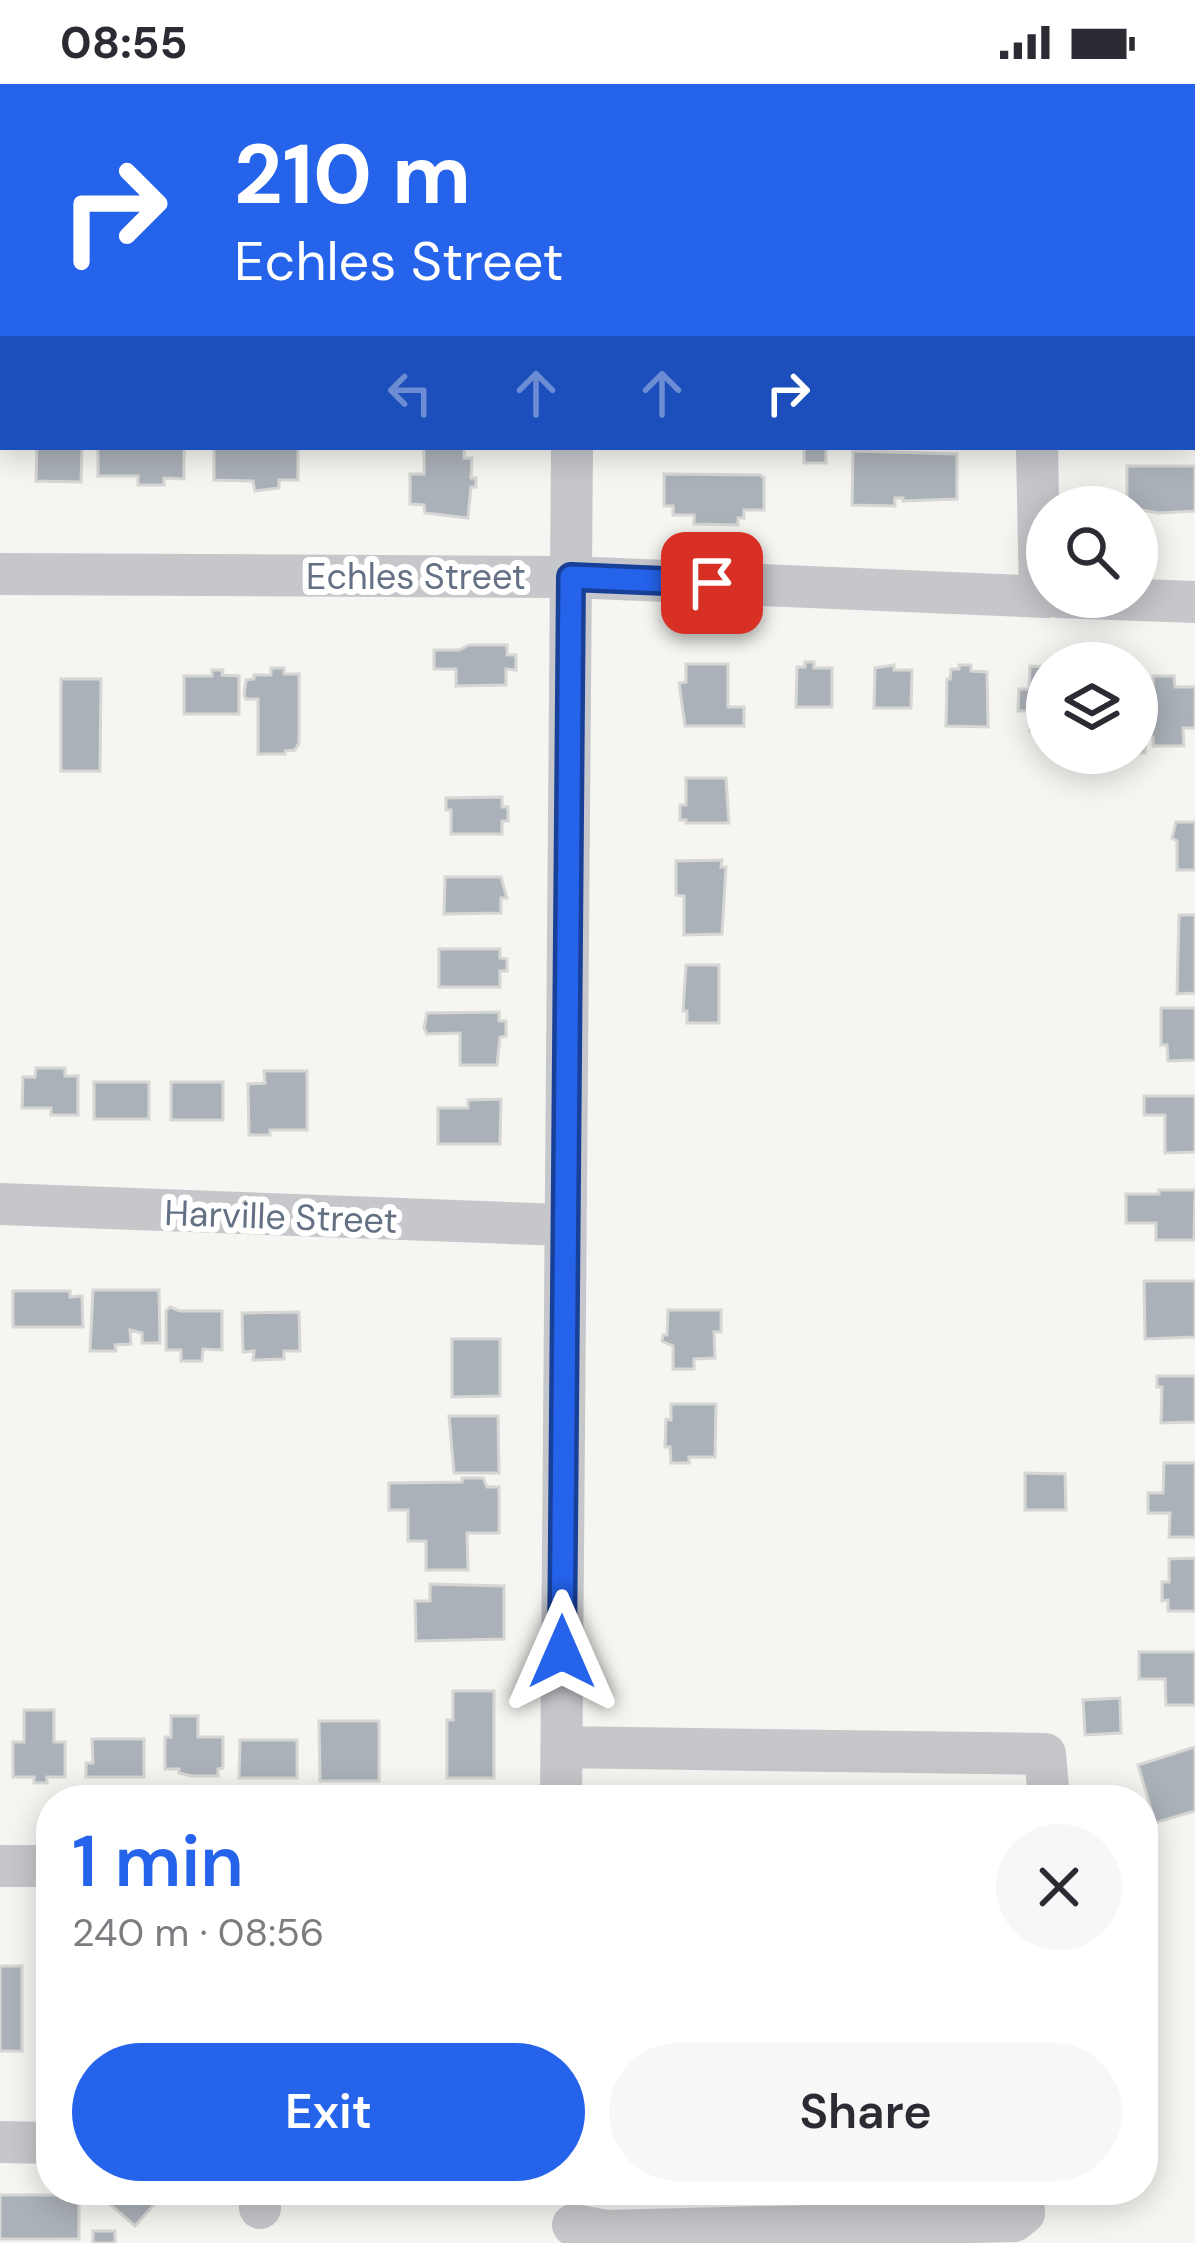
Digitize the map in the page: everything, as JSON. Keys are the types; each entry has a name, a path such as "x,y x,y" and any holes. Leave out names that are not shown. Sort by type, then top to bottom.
{"street":[{"path":"561,1785 572,450"},
{"path":"1037,450 1040,486"},
{"name":"Echles Street","path":"0,574 571,577 1026,596"},
{"name":"Echles Street","path":"1158,601 1195,602"},
{"name":"Harville Street","path":"0,1204 563,1225"},
{"path":"562,1748 1045,1754 1049,1785"},
{"path":"0,1867 36,1866"},
{"path":"0,2142 36,2143"},
{"path":"572,2220 607,2231 1014,2221 1024,2213 1024,2205"}],"building":[{"path":"37,450 82,450 81,482 36,481"},
{"path":"98,450 184,450 184,479 138,485 138,476 98,476"},
{"path":"214,450 298,450 298,480 279,480 279,488 255,491 253,481 214,480"},
{"path":"424,450 464,450 464,458 472,458 471,478 476,478 476,487 471,487 468,518 425,513 424,505 410,504 410,474 424,474"},
{"path":"804,450 826,450 826,463 804,463"},
{"path":"853,451 957,454 957,499 895,498 895,506 852,505"},
{"path":"1127,466 1195,466 1195,511 1158,513 1158,486 1127,486"},
{"path":"664,474 760,475 764,478 764,510 744,510 738,525 694,524 694,515 673,515 673,506 664,506"},
{"path":"507,645 507,655 516,655 516,670 506,669 506,685 456,686 456,669 434,669 434,650"},
{"path":"805,662 814,662 814,668 832,668 832,707 796,707 797,667 805,667"},
{"path":"686,664 728,664 728,707 744,707 744,726 685,726 679,683 686,682"},
{"path":"894,665 894,670 912,670 911,708 874,708 875,668"},
{"path":"959,665 987,672 988,727 946,726 947,679"},
{"path":"271,668 299,674 299,743 285,754 258,754 258,699 244,695 246,680 271,675"},
{"path":"212,670 239,676 239,714 184,714 184,676 212,676"},
{"path":"1158,676 1174,676 1175,687 1195,687 1195,728 1183,728 1184,746 1158,746"},
{"path":"61,679 101,679 100,771 61,771"},
{"path":"1019,689 1026,689 1026,711 1018,711"},
{"path":"686,778 726,778 729,823 680,820 680,805 686,805"},
{"path":"502,797 508,821 502,821 502,834 451,834 446,798"},
{"path":"1176,822 1195,822 1195,870 1177,870 1177,841 1172,838"},
{"path":"722,860 721,867 726,867 722,934 684,935 684,896 676,895 676,861"},
{"path":"445,877 501,877 507,898 501,898 501,913 444,914"},
{"path":"1179,915 1195,915 1195,993 1177,994"},
{"path":"439,949 500,949 500,958 507,959 507,971 500,971 500,987 439,987"},
{"path":"686,965 719,965 719,1023 687,1023 687,1011 683,1011"},
{"path":"1161,1008 1195,1008 1195,1060 1168,1061 1167,1045 1161,1045"},
{"path":"499,1012 499,1021 506,1021 506,1036 500,1037 497,1065 460,1065 460,1033 427,1034 424,1028 427,1013"},
{"path":"36,1068 65,1068 65,1076 78,1076 78,1115 22,1108 23,1077 35,1077"},
{"path":"264,1071 307,1071 307,1130 249,1135 248,1084 265,1083"},
{"path":"94,1082 149,1082 149,1119 94,1119"},
{"path":"171,1082 223,1082 223,1120 171,1120"},
{"path":"1144,1096 1195,1096 1195,1152 1165,1153 1165,1115 1144,1115"},
{"path":"501,1099 500,1144 438,1144 438,1108 468,1108 468,1100"},
{"path":"1159,1190 1195,1190 1194,1240 1156,1240 1156,1223 1126,1223 1126,1194 1159,1194"},
{"path":"1144,1281 1195,1281 1195,1337 1145,1339"},
{"path":"93,1290 159,1290 160,1343 142,1343 142,1333 130,1330 131,1344 115,1345 116,1351 90,1351"},
{"path":"13,1291 70,1291 70,1297 82,1296 83,1327 13,1327"},
{"path":"170,1307 222,1311 222,1350 203,1349 202,1361 181,1361 181,1350 166,1350 166,1311"},
{"path":"668,1310 721,1310 721,1332 714,1332 715,1358 694,1359 694,1369 673,1369 673,1346 662,1341 667,1335"},
{"path":"299,1312 300,1351 284,1351 284,1359 253,1360 254,1351 243,1352 242,1313"},
{"path":"452,1339 500,1339 500,1396 452,1397"},
{"path":"1157,1376 1195,1376 1195,1422 1161,1423 1162,1387 1157,1387"},
{"path":"671,1404 716,1404 715,1457 671,1463 670,1447 665,1447"},
{"path":"449,1416 498,1416 499,1473 454,1473"},
{"path":"1164,1463 1195,1463 1195,1537 1169,1537 1170,1513 1148,1513 1148,1493 1163,1493"},
{"path":"1025,1473 1065,1474 1066,1510 1025,1510"},
{"path":"462,1478 483,1478 487,1487 499,1487 499,1533 467,1533 468,1570 426,1570 426,1541 408,1541 408,1510 389,1510 389,1483 462,1482"},
{"path":"1195,1558 1195,1611 1168,1611 1168,1600 1162,1601 1162,1582 1169,1582 1169,1559"},
{"path":"430,1584 504,1586 504,1639 416,1641 415,1601 430,1601"},
{"path":"1139,1652 1195,1652 1195,1705 1166,1705 1165,1679 1139,1679"},
{"path":"453,1691 494,1691 494,1778 447,1778 447,1720 453,1720"},
{"path":"1120,1698 1121,1733 1085,1735 1083,1700"},
{"path":"24,1710 54,1710 54,1742 65,1742 65,1777 34,1783 34,1777 13,1777 13,1742 24,1742"},
{"path":"171,1716 198,1716 198,1737 223,1737 223,1768 218,1769 218,1776 165,1769"},
{"path":"319,1721 379,1721 379,1781 320,1781"},
{"path":"92,1739 144,1739 144,1777 86,1777 86,1763 93,1763"},
{"path":"240,1740 297,1740 297,1778 239,1778"},
{"path":"1195,1747 1195,1811 1158,1822 1158,1785 1144,1785 1138,1765"},
{"path":"0,1966 22,1966 22,2051 0,2051"},
{"path":"0,2195 36,2195 36,2205 79,2205 79,2239 0,2239"},
{"path":"111,2205 154,2205 135,2226"},
{"path":"93,2231 115,2231 115,2243 93,2243"}],"route":[{"path":"562,1652 571,577 712,583"}]}
